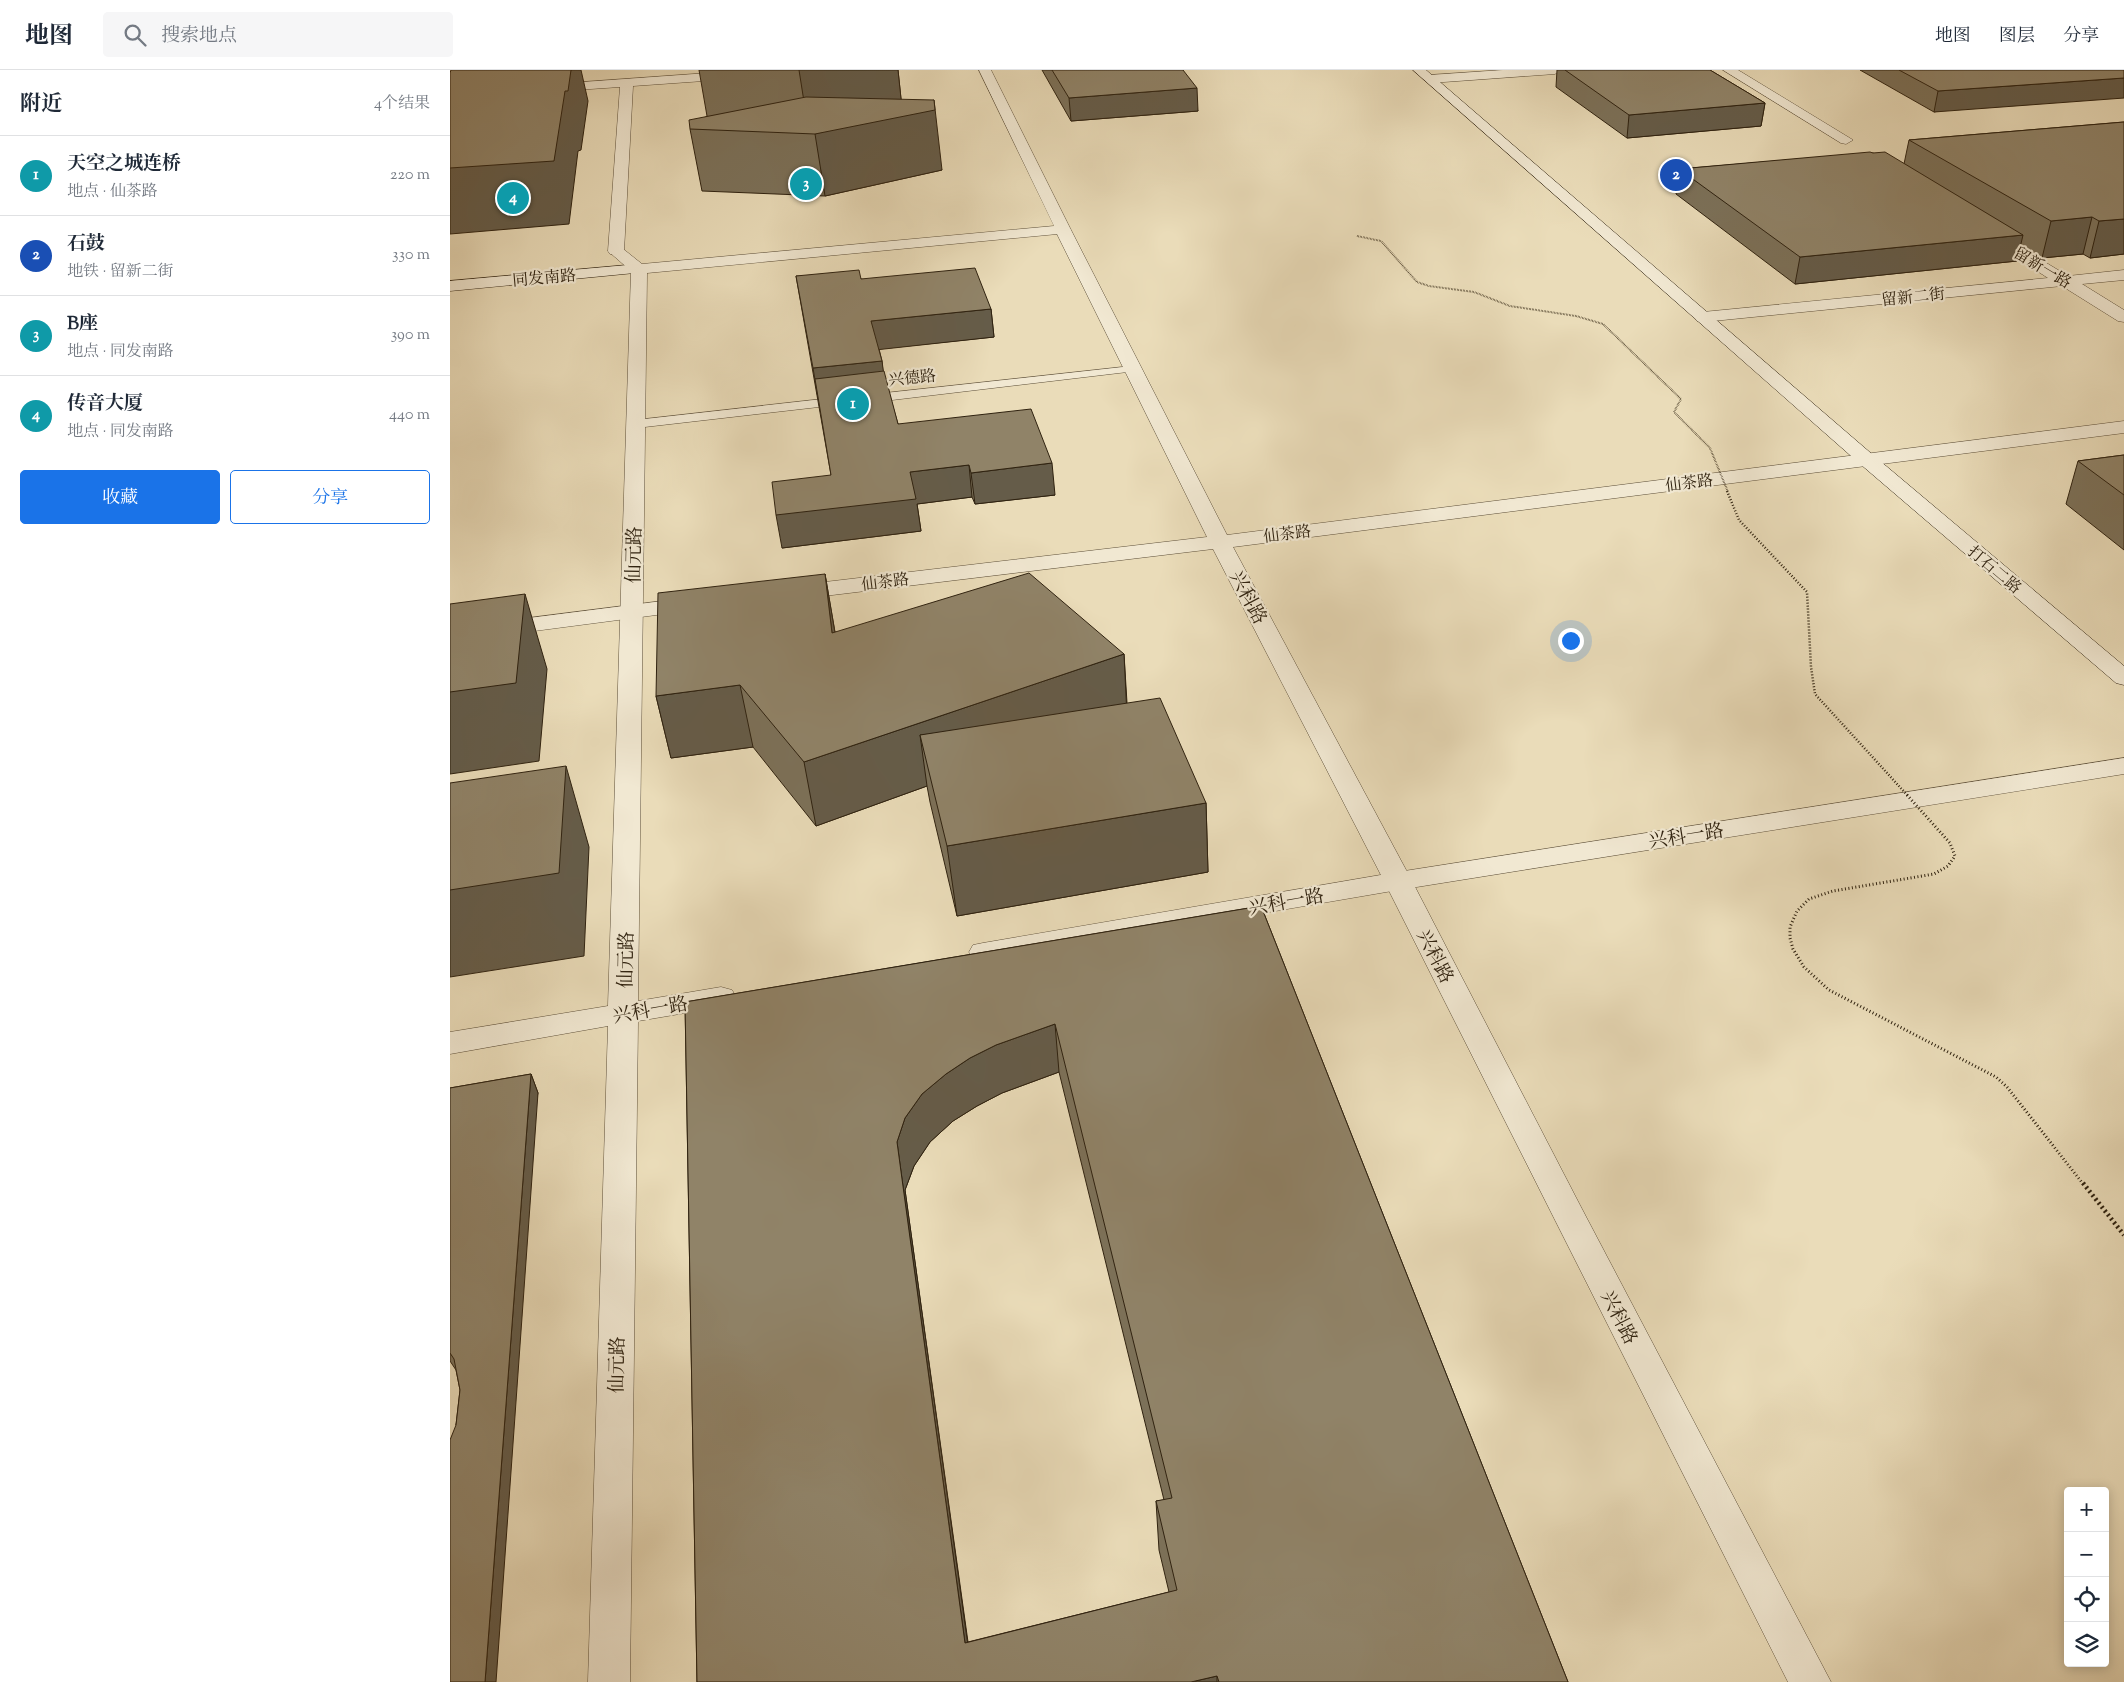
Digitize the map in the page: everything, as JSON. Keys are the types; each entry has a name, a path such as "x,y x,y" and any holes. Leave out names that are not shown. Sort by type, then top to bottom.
{"street":[{"path":"528,89 803,70"},
{"name":"兴科路","path":"985,70 1132,369 1220,542 1398,882 1565,1210 1810,1682"},
{"path":"1425,75 1556,70"},
{"path":"1729,70 1846,140"},
{"name":"打石二路","path":"1425,75 1866,460 2124,678"},
{"path":"626,82 616,251 638,269"},
{"name":"留新一路","path":"1975,226 2124,317"},
{"name":"同发南路","path":"450,286 1063,230"},
{"name":"仙元路","path":"609,1682 638,269"},
{"name":"留新二街","path":"1703,317 2124,275"},
{"name":"仙茶路","path":"769,595 1220,542 2124,427"},
{"path":"450,635 711,602"},
{"name":"兴科一路","path":"957,957 1398,882 2124,766"},
{"name":"兴科一路","path":"450,1043 741,994"}],"lane":[{"name":"兴德路","path":"636,424 1132,369"}],"path":[{"path":"1357,236 1381,241 1418,282 1429,286 1474,292 1510,306 1576,316 1603,324 1682,399 1674,412 1710,448 1739,520 1807,592 1811,667 1815,694 1939,830 1950,843 1955,856 1948,866 1934,874 1829,893 1808,900 1797,910 1790,923 1790,941 1796,957 1807,972 1829,990 1996,1077 2007,1087 2124,1235"}],"building":[{"path":"451,70 571,70 568,91 565,91 554,161 450,168"},
{"path":"1052,70 1183,70 1197,88 1069,98"},
{"path":"1565,70 1710,70 1765,103 1629,115"},
{"path":"1899,70 2124,70 2124,78 1938,91"},
{"path":"806,97 934,100 935,110 815,134 690,129 689,120"},
{"path":"2124,122 2124,219 2099,221 2092,217 2051,221 1909,140"},
{"path":"1885,152 2023,235 1800,257 1679,169"},
{"path":"975,268 991,309 871,321 882,361 813,368 796,276 859,270 861,279"},
{"path":"884,371 898,424 1031,409 1052,463 971,473 969,465 910,472 916,499 776,515 772,482 831,475 815,379"},
{"path":"2124,455 2124,495 2078,461"},
{"path":"1029,573 1124,654 804,762 740,685 656,696 658,593 825,574 832,633"},
{"path":"525,594 516,683 450,692 450,604"},
{"path":"1160,698 1206,803 947,846 920,735"},
{"path":"566,766 559,873 450,890 450,783"},
{"path":"1261,906 1568,1682 1219,1682 1217,1676 1191,1682 697,1682 685,1002","holes":["1055,1024 1172,1498 1156,1501 1177,1590 965,1643 897,1142 905,1118 922,1094 946,1074 970,1058 996,1045"]},
{"path":"531,1074 485,1682 450,1682 450,1440 456,1425 460,1390 454,1359 450,1353 450,1088"}],"place":[{"name":"石鼓","path":"1676,175"},
{"name":"B座","path":"806,184"},
{"name":"传音大厦","path":"513,198"},
{"name":"天空之城连桥","path":"853,404"}]}
